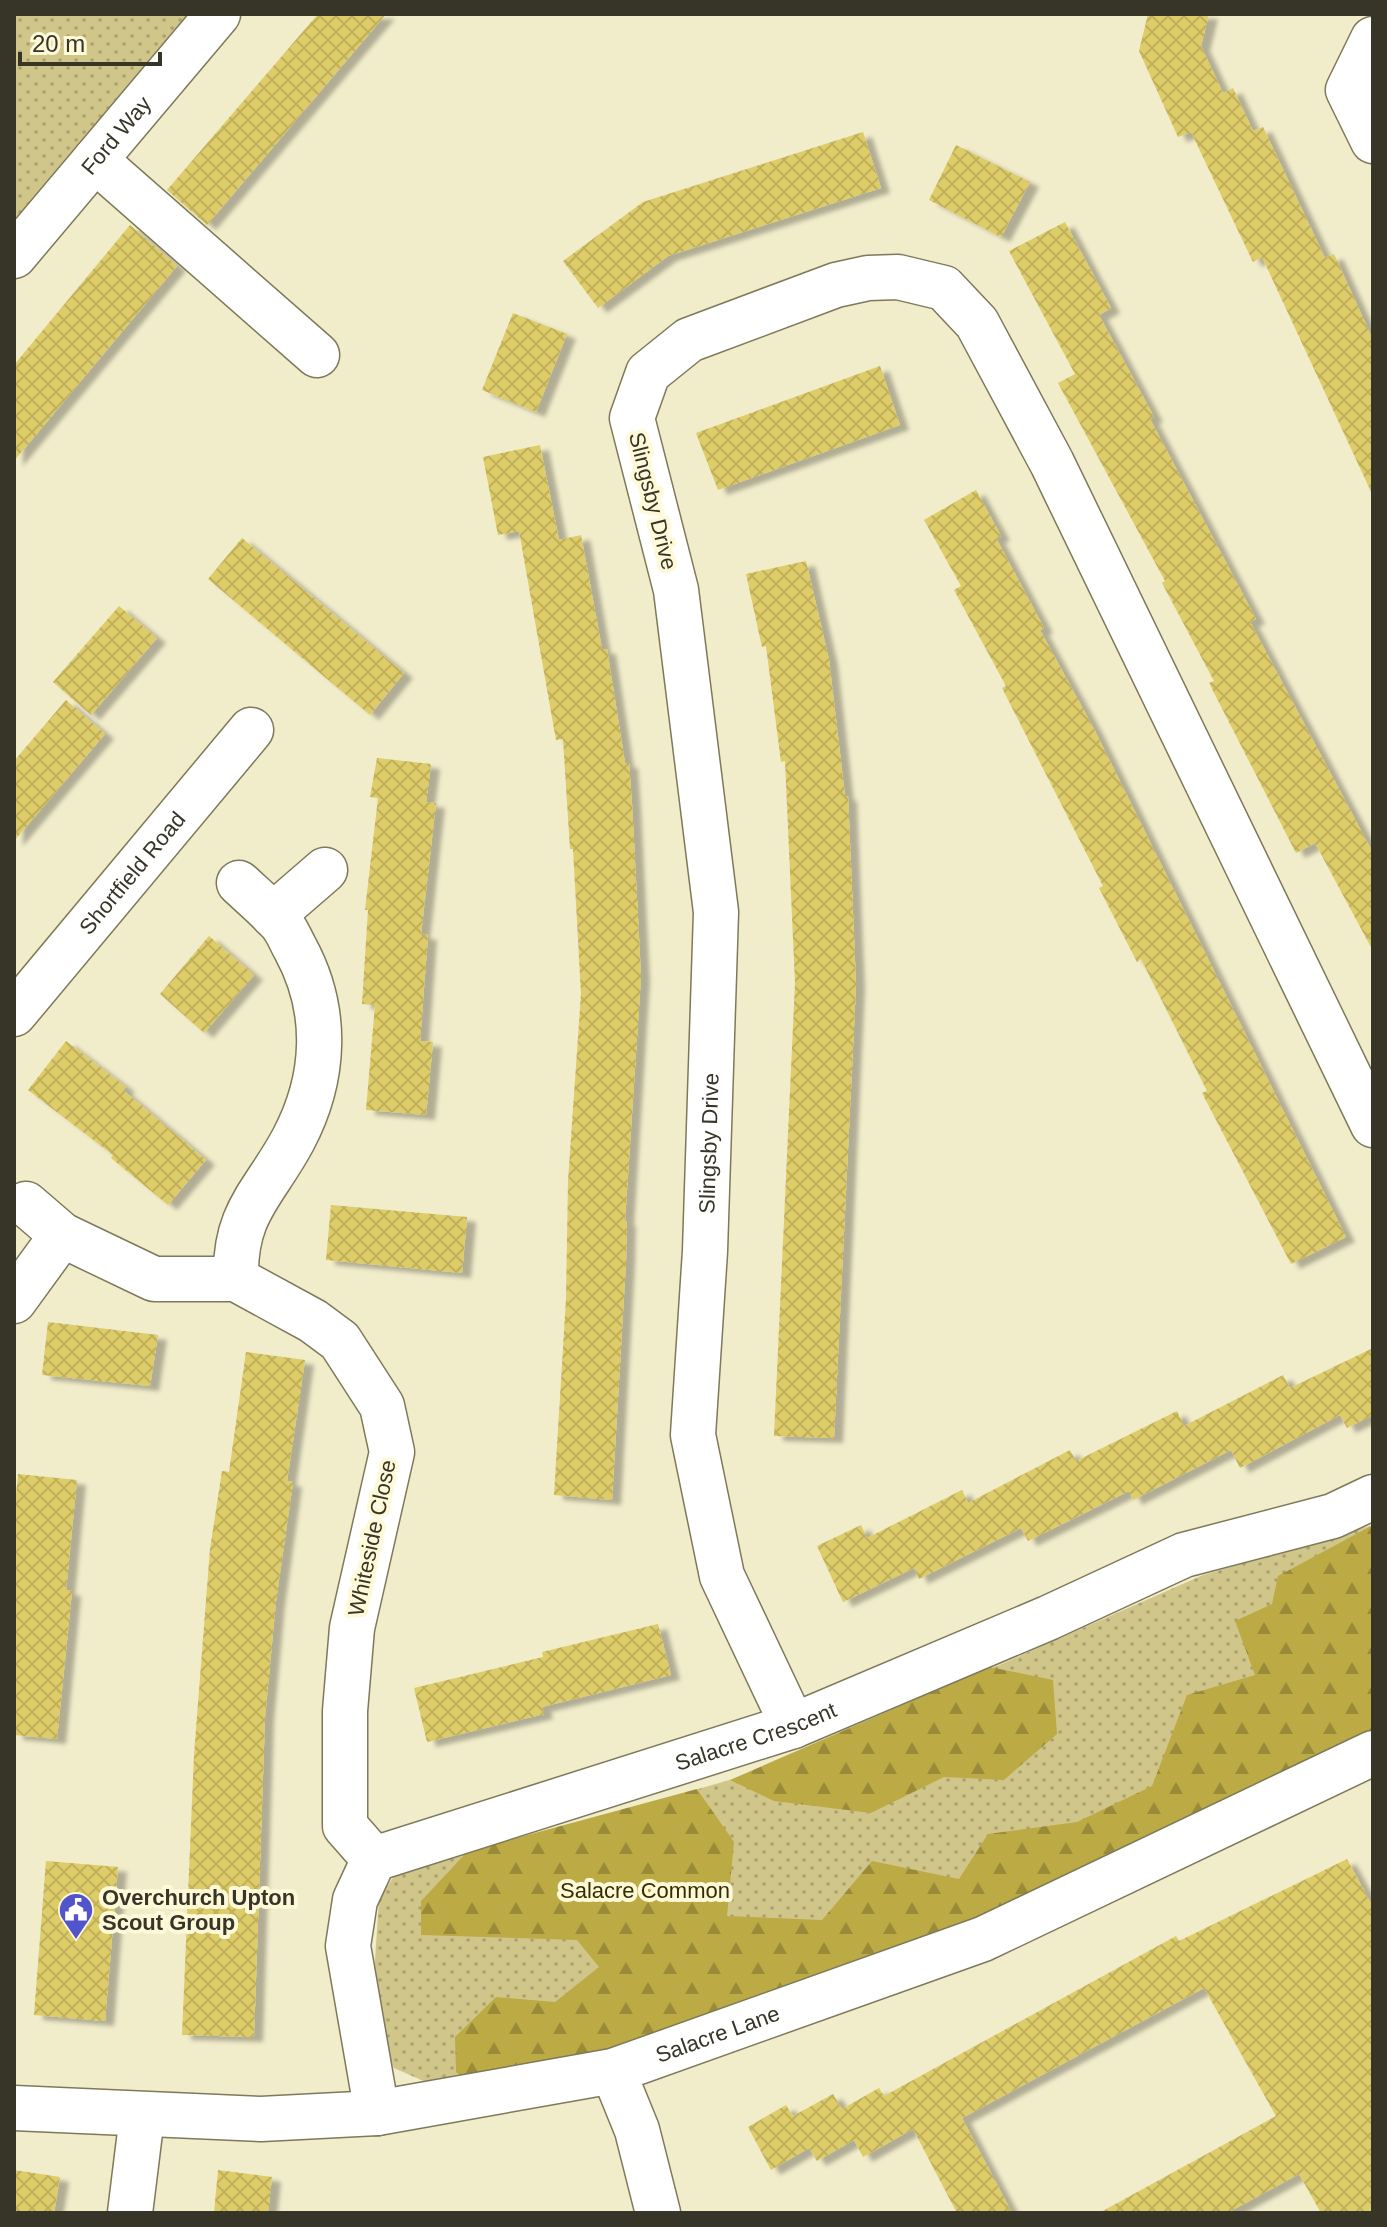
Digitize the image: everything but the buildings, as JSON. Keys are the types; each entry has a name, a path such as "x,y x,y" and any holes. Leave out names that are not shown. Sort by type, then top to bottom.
{"street":[{"name":"Ford Way","path":"14,256 218,14"},
{"path":"1373,39 1348,90 1373,141"},
{"path":"95,160 317,355"},
{"name":"Slingsby Drive","path":"793,1726 722,1576 693,1435 705,1251 716,912 676,590 632,418 648,373 689,340 836,285 868,278 898,277 944,288 977,323 1052,463 1373,1125"},
{"name":"Shortfield Road","path":"14,1014 251,730"},
{"path":"273,915 325,870"},
{"path":"236,1279 235,1246 248,1209 293,1140 315,1087 321,1030 309,973 281,923 239,883"},
{"name":"Whiteside Close","path":"26,1204 62,1235 154,1279 236,1279 313,1321 340,1341 382,1406 392,1452 352,1628 345,1711 345,1826 374,1859"},
{"path":"14,1301 62,1235"},
{"name":"Salacre Crescent","path":"374,1859 793,1726 1048,1618 1184,1555 1333,1516 1373,1497"},
{"name":"Salacre Lane","path":"14,2108 261,2119 377,2113 613,2071 983,1939 1371,1760"},
{"path":"374,1859 355,1900 348,1946 377,2113"},
{"path":"613,2071 637,2130 658,2213"},
{"path":"130,2213 142,2116"}],"green space":[{"path":"14,14 201,14 14,238"},
{"path":"1373,1525 1373,1729 437,2087 394,2068 375,2034 373,1991 379,1899 396,1873 426,1861 553,1831 757,1772 1203,1575"},
{"name":"Salacre Common","path":"1373,1525 1373,1729 1332,1755 971,1924 626,2054 468,2081 456,2072 455,2037 496,1997 555,2002 599,1967 577,1940 421,1935 421,1901 468,1851 697,1789 734,1842 727,1916 822,1920 872,1861 959,1879 988,1834 1077,1822 1152,1786 1187,1695 1255,1675 1235,1621 1272,1604 1278,1576"},
{"path":"990,1667 1053,1680 1057,1734 1004,1780 944,1777 871,1813 774,1801 730,1780"}],"place":[{"name":"Overchurch Upton Scout Group","path":"76,1941"}]}
